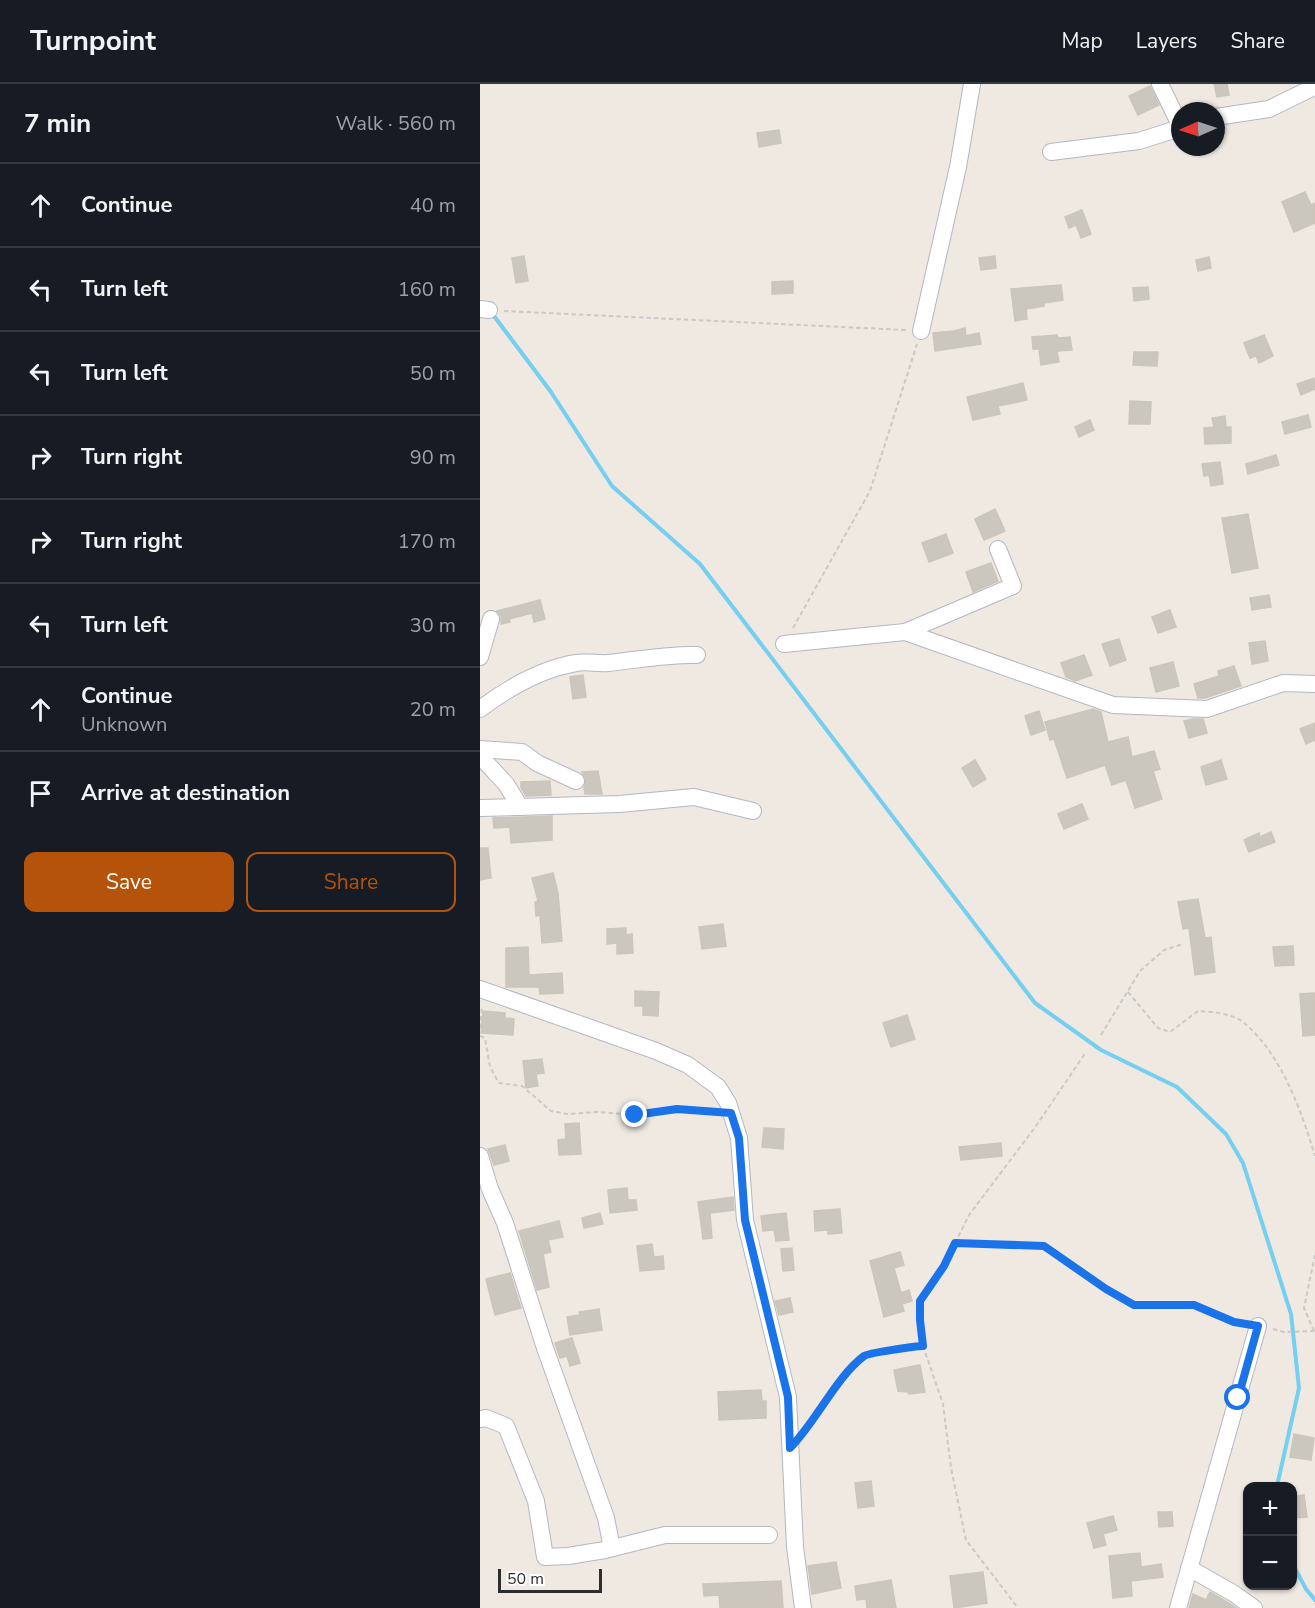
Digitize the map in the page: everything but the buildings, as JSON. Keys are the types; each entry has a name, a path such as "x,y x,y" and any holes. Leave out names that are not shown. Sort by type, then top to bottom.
{"street":[{"path":"921,331 958,167 972,84"},
{"path":"1160,84 1171,107"},
{"path":"1225,116 1269,109 1312,89"},
{"path":"1051,152 1139,141 1171,129"},
{"path":"784,644 905,632 1013,585 998,549"},
{"path":"480,657 491,619"},
{"path":"905,632 1113,705 1207,709 1283,683 1315,684"},
{"path":"480,710 504,691 576,663 606,663 646,657 697,655"},
{"path":"480,749 522,752 537,763 576,781"},
{"path":"480,756 506,784 520,807"},
{"path":"480,808 619,804 694,797 753,811"},
{"path":"482,990 656,1051 688,1065 718,1087 728,1103 739,1138 745,1220 788,1397 795,1546 803,1608"},
{"path":"480,1156 606,1518 612,1548"},
{"path":"1178,1608 1258,1326"},
{"path":"480,1419 486,1418 507,1426 536,1501 545,1557 568,1556 612,1548 665,1535 769,1535"},
{"path":"1188,1568 1233,1593 1254,1608"}],"path":[{"path":"484,309 921,331 870,491 784,644"},
{"path":"1101,1035 1140,971 1164,950 1183,944"},
{"path":"480,1028 482,990"},
{"path":"1128,992 1158,1028 1170,1032 1198,1011 1216,1012 1241,1021 1271,1052 1302,1115 1315,1156"},
{"path":"480,1036 485,1038 490,1067 499,1083 522,1086 551,1111 567,1114 599,1112 635,1115 677,1109 731,1113"},
{"path":"1018,1608 966,1540 951,1468 943,1404 923,1346 920,1301 944,1266 969,1215 1036,1126 1086,1052"},
{"path":"955,1243 1044,1246 1106,1289 1134,1305 1194,1305 1234,1322 1258,1326"},
{"path":"1284,1332 1315,1331 1304,1308 1315,1255"},
{"path":"790,1448 802,1436 848,1373 866,1355 923,1346"}],"waterway":[{"path":"491,312 551,392 612,486 700,564 1035,1003 1101,1050 1177,1087 1226,1134 1243,1163 1291,1314 1299,1388 1278,1482"},
{"path":"1297,1572 1315,1600"}],"route":[{"path":"635,1115 677,1109 731,1113 739,1138 745,1220 788,1397 790,1448 802,1436 848,1373 866,1355 923,1346 920,1301 944,1266 955,1243 1044,1246 1076,1266 1106,1289 1134,1305 1194,1305 1234,1322 1258,1326 1238,1398"}]}
